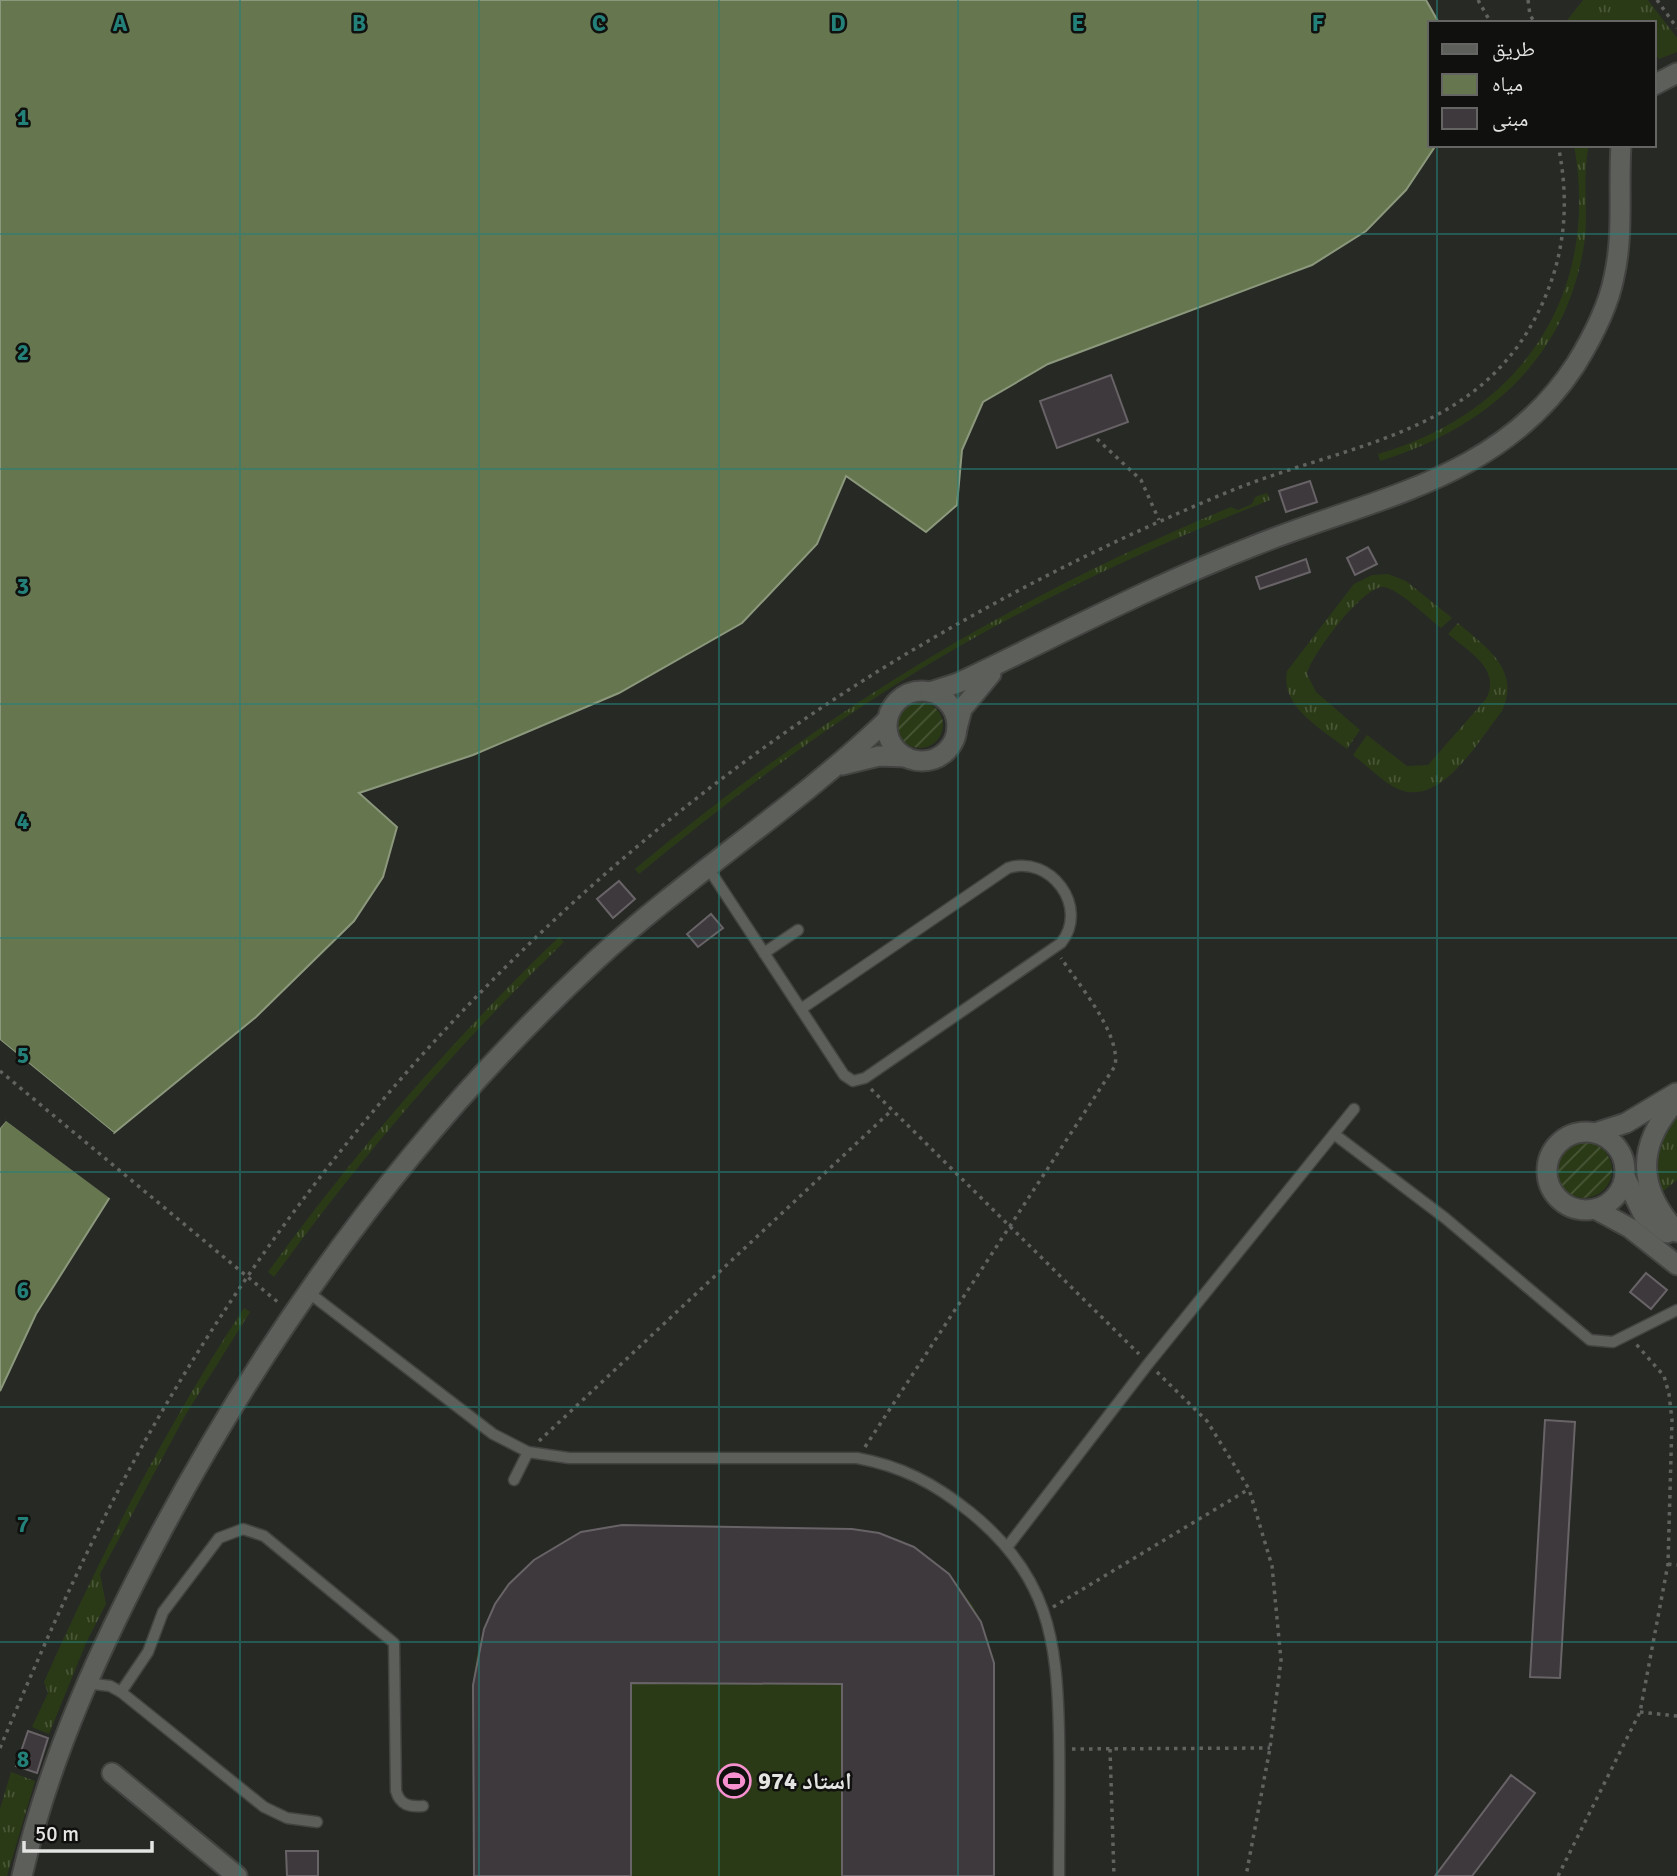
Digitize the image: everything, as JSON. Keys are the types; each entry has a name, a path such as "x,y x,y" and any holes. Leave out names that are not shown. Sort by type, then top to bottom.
{"street":[{"path":"1656,84 1677,73"},
{"path":"22,1876 34,1829 86,1683 111,1627 208,1446 292,1314 392,1179 514,1040 597,959 707,866 831,770 887,720 898,700 919,691 930,692 958,684 1146,590 1204,565 1435,479 1482,457 1514,434 1563,383 1596,329 1606,304 1618,256 1621,147"},
{"path":"831,770 879,756 929,760 940,756 948,749 962,709 976,688 1003,662"},
{"path":"930,692 950,705 957,727"},
{"path":"887,720 890,742 906,757"},
{"path":"1595,1133 1626,1123 1677,1093"},
{"path":"1677,1100 1652,1134 1647,1177 1655,1205 1677,1232"},
{"path":"1677,1239 1643,1214 1625,1177 1619,1150 1605,1137 1584,1132 1562,1140 1549,1159 1547,1170 1548,1182 1562,1201 1572,1207 1595,1209 1630,1228 1677,1265"},
{"path":"1595,1209 1615,1197 1625,1177"},
{"path":"112,1773 237,1876"}],"lane":[{"path":"707,866 844,1075 853,1081 865,1078 1054,947 1068,932 1071,916 1068,897 1062,886 1045,871 1017,865 999,873 801,1009"},
{"path":"764,953 798,930"},
{"path":"1008,1546 1148,1364 1354,1109"},
{"path":"1334,1134 1445,1219 1590,1340 1613,1342 1677,1310"},
{"path":"308,1292 493,1434 528,1452 569,1458 857,1458 886,1463 927,1480 978,1519 1008,1546 1045,1611 1058,1670 1059,1876"},
{"path":"514,1480 528,1452"},
{"path":"121,1692 148,1652 163,1612 219,1538 243,1529 264,1536 394,1643 396,1791 400,1802 423,1806"},
{"path":"86,1683 110,1686 121,1692 264,1807 287,1818 317,1822"}],"path":[{"path":"1478,0 1490,21"},
{"path":"1528,0 1534,21"},
{"path":"1657,0 1677,28"},
{"path":"0,1748 71,1583 114,1498 161,1412 219,1318 300,1202 423,1054 518,956 627,857 750,759 895,660 1036,580 1159,520 1241,487 1414,427 1467,399 1491,379 1526,337 1555,274 1565,219 1558,147"},
{"path":"1097,439 1141,480 1159,520"},
{"path":"857,1458 1110,1076 1117,1055 1112,1036 1054,947"},
{"path":"1,1074 292,1314"},
{"path":"865,1078 871,1089 1207,1421 1249,1489 1272,1566 1281,1660 1269,1748 1245,1876"},
{"path":"528,1452 892,1110"},
{"path":"1558,1876 1640,1712 1668,1563 1672,1420 1668,1394 1664,1376 1628,1335"},
{"path":"1045,1611 1249,1489"},
{"path":"1668,1563 1677,1564"},
{"path":"1640,1712 1677,1716"},
{"path":"1059,1749 1269,1748"},
{"path":"1110,1749 1114,1876"}],"green space":[{"path":"1583,0 1648,0 1677,38 1677,52 1659,59 1656,55 1656,21 1567,21"},
{"path":"1574,147 1589,147 1583,251 1573,291 1557,327 1537,358 1513,386 1484,410 1452,430 1380,461 1378,454 1429,435 1473,409 1510,378 1540,340 1562,297 1575,250 1579,199"},
{"path":"1267,493 1270,500 1126,561 1032,607 940,658 796,752 732,799 639,874 635,869 775,760 846,710 919,664 1069,581 1231,507 1238,510 1252,504 1255,497"},
{"path":"1388,574 1406,581 1452,618 1441,628 1405,598 1383,587 1363,598 1339,623 1318,652 1307,674 1316,692 1360,730 1347,749 1315,725 1296,706 1290,696 1287,671 1354,584 1372,575"},
{"path":"1458,623 1498,661 1507,683 1507,696 1502,711 1455,770 1441,782 1425,790 1409,792 1392,786 1353,755 1367,735 1407,766 1428,765 1486,699 1490,679 1486,670 1473,654 1448,634"},
{"path":"920,702 936,709 943,725 936,741 920,748 904,741 897,725 904,709"},
{"path":"559,937 564,942 448,1061 341,1188 274,1277 268,1272 301,1227 406,1098 519,976"},
{"path":"1677,1117 1677,1180 1662,1192 1658,1172 1659,1152"},
{"path":"1584,1142 1595,1144 1604,1150 1610,1159 1610,1181 1604,1190 1595,1196 1584,1198 1573,1196 1564,1190 1558,1181 1556,1170 1558,1159 1564,1150 1573,1144"},
{"path":"244,1308 250,1312 186,1414 100,1574 106,1604 86,1643 49,1734 32,1727 48,1693 44,1682 112,1538 188,1398"},
{"name":"استاد 974","path":"622,1525 879,1533 914,1547 949,1574 973,1606 988,1640 995,1676 994,1876 474,1876 473,1688 476,1658 484,1630 507,1589 538,1558 577,1536"},
{"path":"11,1772 35,1781 7,1876 0,1876 0,1809"}],"water":[{"path":"0,0 1426,0 1438,21 1428,21 1428,147 1435,147 1406,190 1366,231 1312,265 1048,364 983,402 962,450 957,505 926,532 846,476 817,544 742,623 619,693 473,755 359,793 397,827 383,877 354,921 256,1017 114,1133 0,1040"},
{"path":"6,1120 110,1197 36,1314 0,1391 0,1128"}],"pier":[{"path":"0,1040 114,1133 111,1135 0,1044"},
{"path":"8,1117 112,1195 112,1200 6,1121 0,1128 0,1122"}],"building":[{"path":"1111,375 1128,422 1057,448 1040,401"},
{"path":"1310,481 1317,502 1286,512 1279,491"},
{"path":"1368,547 1377,564 1355,575 1347,558"},
{"path":"1306,559 1310,572 1260,589 1256,577"},
{"path":"619,881 635,899 613,918 597,899"},
{"path":"711,914 723,928 698,947 687,934"},
{"path":"1646,1273 1667,1290 1651,1309 1630,1292"},
{"path":"1545,1420 1575,1422 1560,1678 1530,1677"},
{"name":"استاد 974","path":"622,1525 852,1529 879,1533 914,1547 949,1574 981,1622 994,1663 994,1876 842,1876 842,1684 631,1683 631,1876 474,1876 473,1685 484,1629 495,1604 509,1584 534,1560 581,1532"},
{"path":"28,1731 48,1738 37,1773 16,1766"},
{"path":"1511,1775 1535,1793 1472,1876 1435,1876"},
{"path":"286,1851 318,1851 318,1876 287,1876"}],"place":[{"name":"استاد 974","path":"734,1781"}]}
